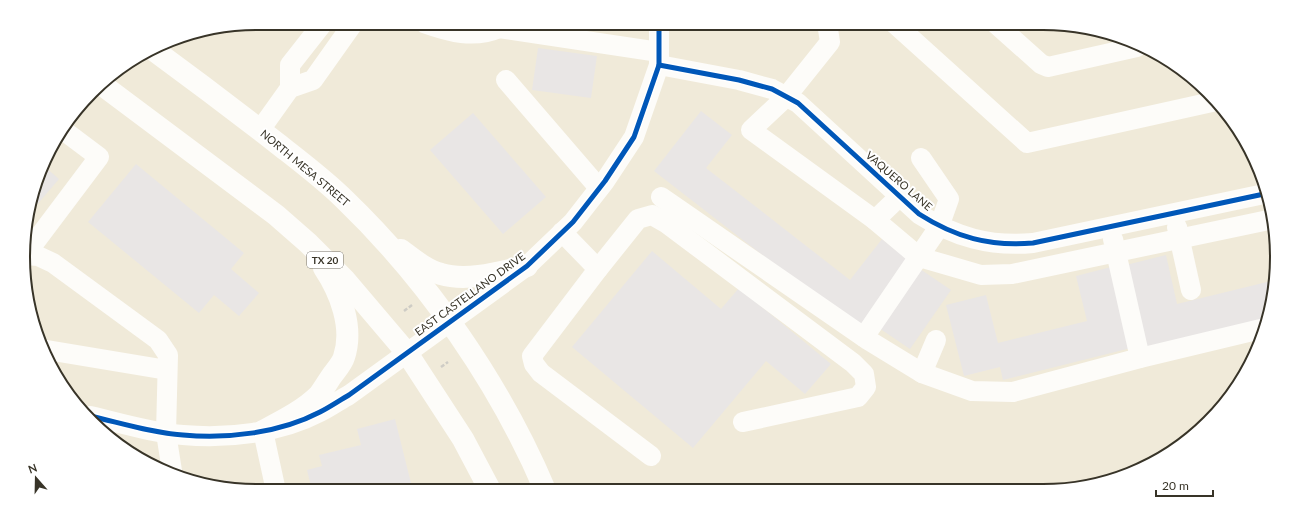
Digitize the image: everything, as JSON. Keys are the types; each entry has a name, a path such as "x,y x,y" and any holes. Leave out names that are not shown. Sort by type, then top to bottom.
{"main road":[{"name":"NORTH MESA STREET","path":"157,53 260,130 320,178 379,234 449,322 508,414 542,484"},
{"name":"TX 20","path":"105,87 276,215 308,243 345,280 407,353 463,439 487,484"},
{"path":"379,234 418,263 441,275 472,277 527,266"},
{"path":"263,431 287,419 319,395 344,358 348,341 348,329 343,309 330,276 308,243"}],"street":[{"path":"290,88 290,65 318,30"},
{"path":"260,130 290,88 313,80 348,30"},
{"path":"443,30 451,33 487,33 492,30"},
{"name":"VAQUERO LANE","path":"523,30 659,58 772,89 798,103 919,214 939,227 985,243 1011,245 1033,243 1110,228 1261,195"},
{"name":"EAST CASTELLANO DRIVE","path":"95,417 166,433 230,436 263,431 288,425 320,412 349,395 527,266 562,232 599,188 634,137 659,58 659,30"},
{"path":"828,30 830,42 786,97 751,130 875,220 919,256 981,275 1012,274 1038,270 1267,220"},
{"path":"902,30 1027,143 1210,102"},
{"path":"1003,30 1040,64 1048,66 1132,48"},
{"path":"506,80 599,188"},
{"path":"30,249 99,157 67,133"},
{"path":"864,337 939,227 949,199 921,158"},
{"path":"875,220 900,196"},
{"path":"660,197 864,337 922,373 972,390 1014,392 1140,358 1258,330"},
{"path":"1174,214 1191,290"},
{"path":"651,456 541,373 534,364 532,356 638,219 652,216 666,223 853,363 864,374 866,388 858,397 743,422"},
{"path":"1110,228 1140,358"},
{"path":"562,232 598,269"},
{"path":"1033,243 1038,270"},
{"path":"30,255 38,256 53,263 158,340 168,355 166,433 171,468"},
{"path":"922,373 936,340"},
{"path":"50,350 167,370"},
{"path":"263,431 274,484"}],"path":[{"path":"404,311 412,305"},
{"path":"437,370 448,362"}],"building":[{"path":"538,48 597,56 591,98 532,90"},
{"path":"701,111 732,135 706,168 850,280 882,239 912,263 859,330 654,171"},
{"path":"473,113 546,197 503,234 430,150"},
{"path":"136,164 244,253 231,269 259,293 239,316 214,295 199,313 88,222"},
{"path":"47,169 59,179 36,206"},
{"path":"652,251 721,309 739,288 831,364 805,394 766,361 693,448 572,347"},
{"path":"1166,255 1177,304 1269,282 1266,301 1261,320 1145,347 1126,265"},
{"path":"1111,267 1131,348 1003,380 1000,367 964,376 946,305 986,295 998,343 1087,321 1076,276"},
{"path":"920,269 951,290 910,349 879,328"},
{"path":"395,419 411,484 310,484 307,470 322,466 319,455 361,445 357,429"}],"cycle path":[{"path":"95,417 171,434 200,436 236,435 271,430 288,425 320,412 349,395 527,266 573,222 605,181 634,137 659,65 659,30"},
{"path":"659,65 739,80 772,89 798,103 919,214 946,229 973,239 1002,243 1033,243 1261,195"}]}
